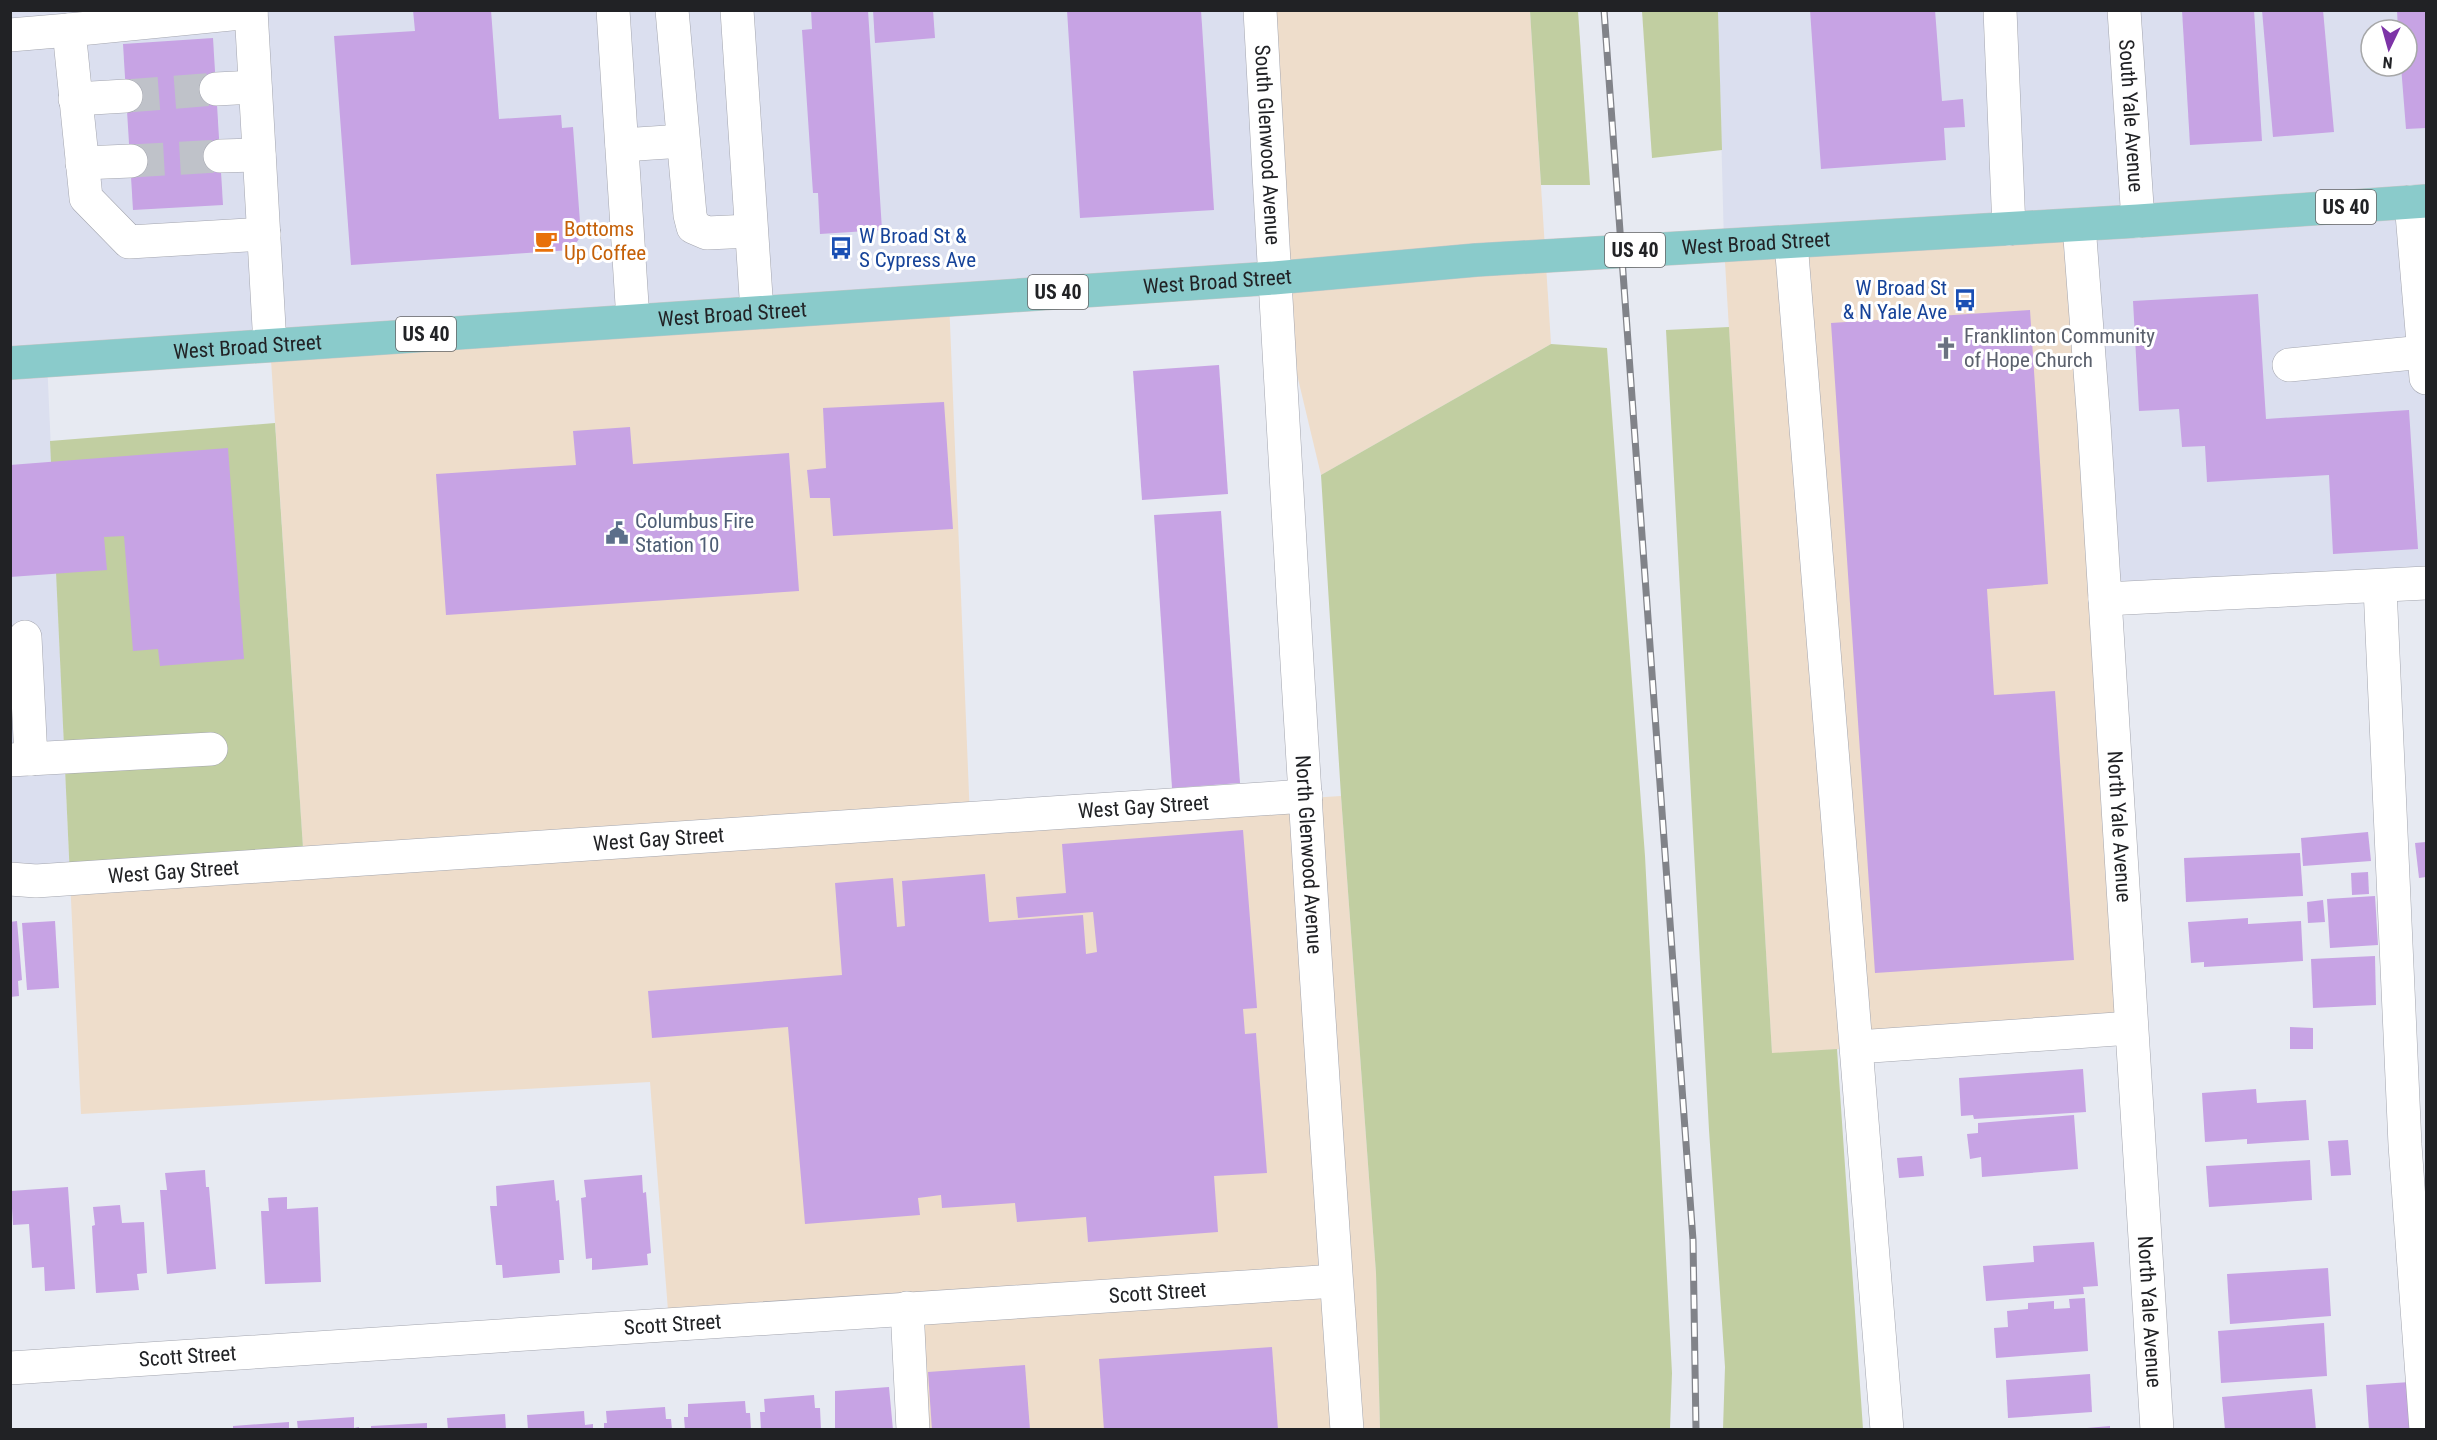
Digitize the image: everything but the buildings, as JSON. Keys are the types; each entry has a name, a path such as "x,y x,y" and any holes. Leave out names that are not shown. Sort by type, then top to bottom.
{"main road":[{"name":"West Broad Street","path":"10,363 1274,278 1476,260 2079,225 2419,202"}],"street":[{"path":"613,10 633,320"},
{"path":"672,10 690,215 693,227 707,233 751,231"},
{"path":"737,10 757,312"},
{"name":"South Glenwood Avenue","path":"1260,10 1274,278"},
{"path":"2000,10 2009,228"},
{"name":"South Yale Avenue","path":"2124,10 2138,221"},
{"path":"10,35 251,11 270,345"},
{"path":"69,30 86,198 129,242 264,234"},
{"path":"216,89 255,87"},
{"path":"75,99 126,96"},
{"path":"622,145 683,141"},
{"path":"220,156 259,154"},
{"path":"82,163 131,161"},
{"path":"2289,365 2425,365 2419,202"},
{"name":"North Yale Avenue","path":"2079,225 2157,1430"},
{"path":"1791,242 1887,1430"},
{"name":"North Glenwood Avenue","path":"1274,278 1347,1430"},
{"path":"2105,599 2427,583"},
{"path":"2380,587 2404,1145 2426,1430"},
{"path":"25,637 21,760 211,749"},
{"name":"West Gay Street","path":"10,879 36,881 1306,796"},
{"path":"1857,1047 2131,1028"},
{"name":"Scott Street","path":"10,1368 1336,1281"},
{"path":"907,1308 913,1430"}],"shaded area":[{"path":"10,11 1260,11 1274,278 47,360 70,878 11,879"},
{"path":"1260,11 1530,11 1551,344 1321,475 1274,278"},
{"path":"1718,11 2426,11 2426,583 2105,599 1724,245"},
{"path":"2079,225 2131,1028 1772,1054 1724,245"},
{"path":"949,299 970,819 1341,796 1376,1273 1380,1429 913,1429 907,1308 669,1323 650,1082 81,1114 70,878 304,863 270,345"}],"green space":[{"path":"1530,11 1578,11 1590,185 1541,185"},
{"path":"1642,11 1718,11 1722,150 1652,158"},
{"path":"1729,327 1772,1053 1837,1049 1863,1429 1723,1429 1725,1367 1709,1130 1666,330"},
{"path":"1551,344 1607,348 1645,856 1672,1373 1670,1429 1380,1429 1376,1273 1341,796 1321,475"},
{"path":"275,423 304,863 70,878 50,441"}],"tunnel":[{"path":"126,96 216,89"},
{"path":"131,161 220,156"}],"railway":[{"path":"1604,10 1693,1240 1696,1430"}],"place":[{"name":"Bottoms Up Coffee","path":"546,241"},
{"name":"W Broad St & S Cypress Ave","path":"841,248"},
{"name":"W Broad St & N Yale Ave","path":"1965,300"},
{"name":"Franklinton Community of Hope Church","path":"1946,348"},
{"name":"Columbus Fire Station 10","path":"617,533"}]}
